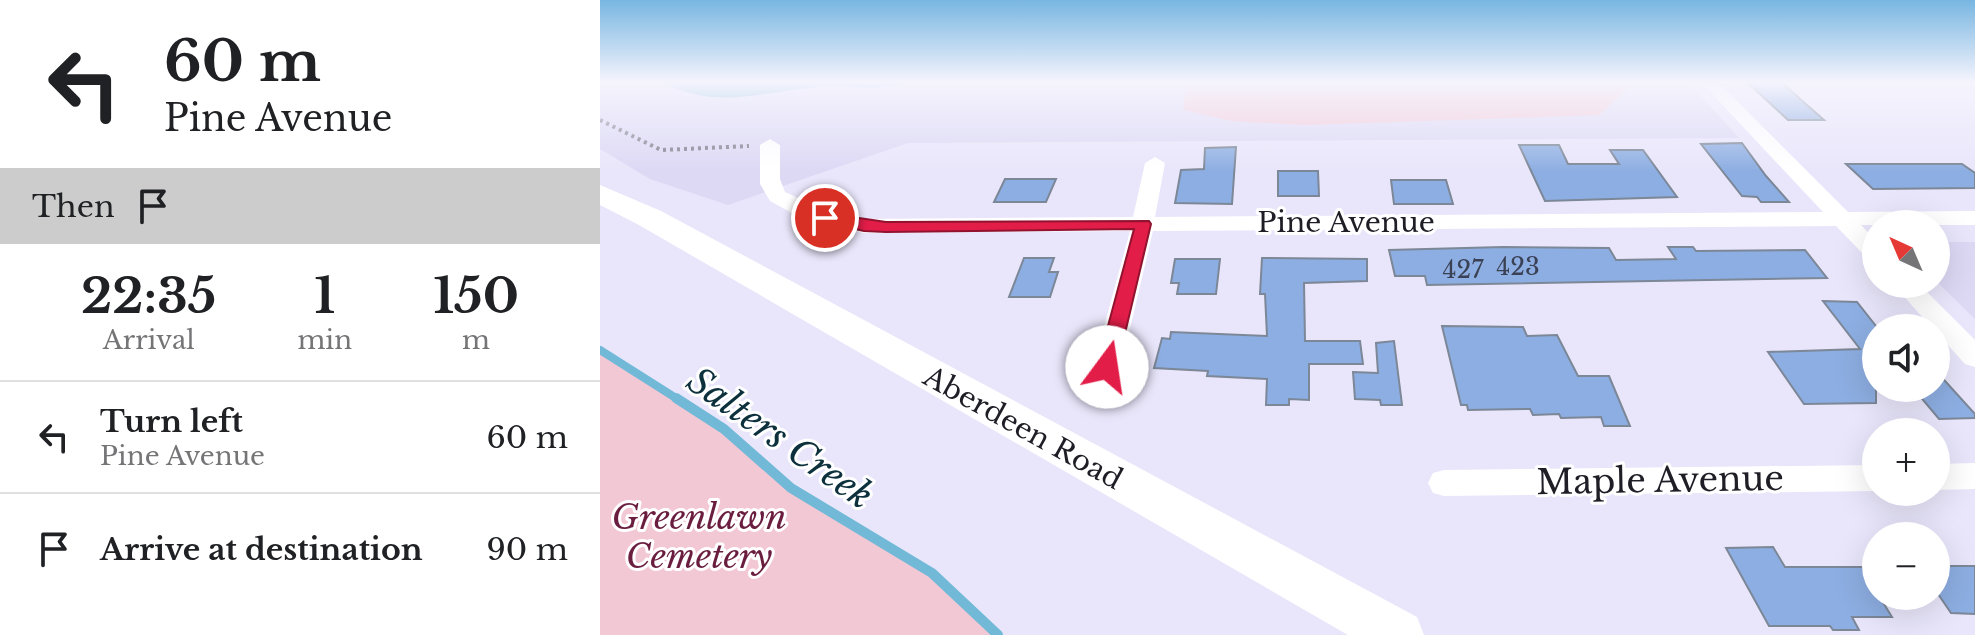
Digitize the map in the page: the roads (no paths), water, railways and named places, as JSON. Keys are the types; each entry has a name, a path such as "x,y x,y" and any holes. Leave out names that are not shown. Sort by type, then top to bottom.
{"main road":[{"name":"Aberdeen Road","path":"600,179 650,218"},
{"name":"Aberdeen Road","path":"600,194 650,218 1398,635"}],"street":[{"path":"1738,112 1862,240"},
{"name":"Pine Avenue","path":"770,145 773,192 805,210 841,222 886,227 1975,218"},
{"path":"1107,367 1155,163"},
{"path":"1918,298 1975,357"},
{"path":"1950,477 1975,476"},
{"name":"Maple Avenue","path":"1444,483 1862,478"}],"waterway":[{"name":"Salters Creek","path":"600,350 679,400"},
{"name":"Salters Creek","path":"676,398 724,429 791,488 932,573 998,635"}],"park label":[{"name":"Greenlawn Cemetery","path":"699,536"}]}
